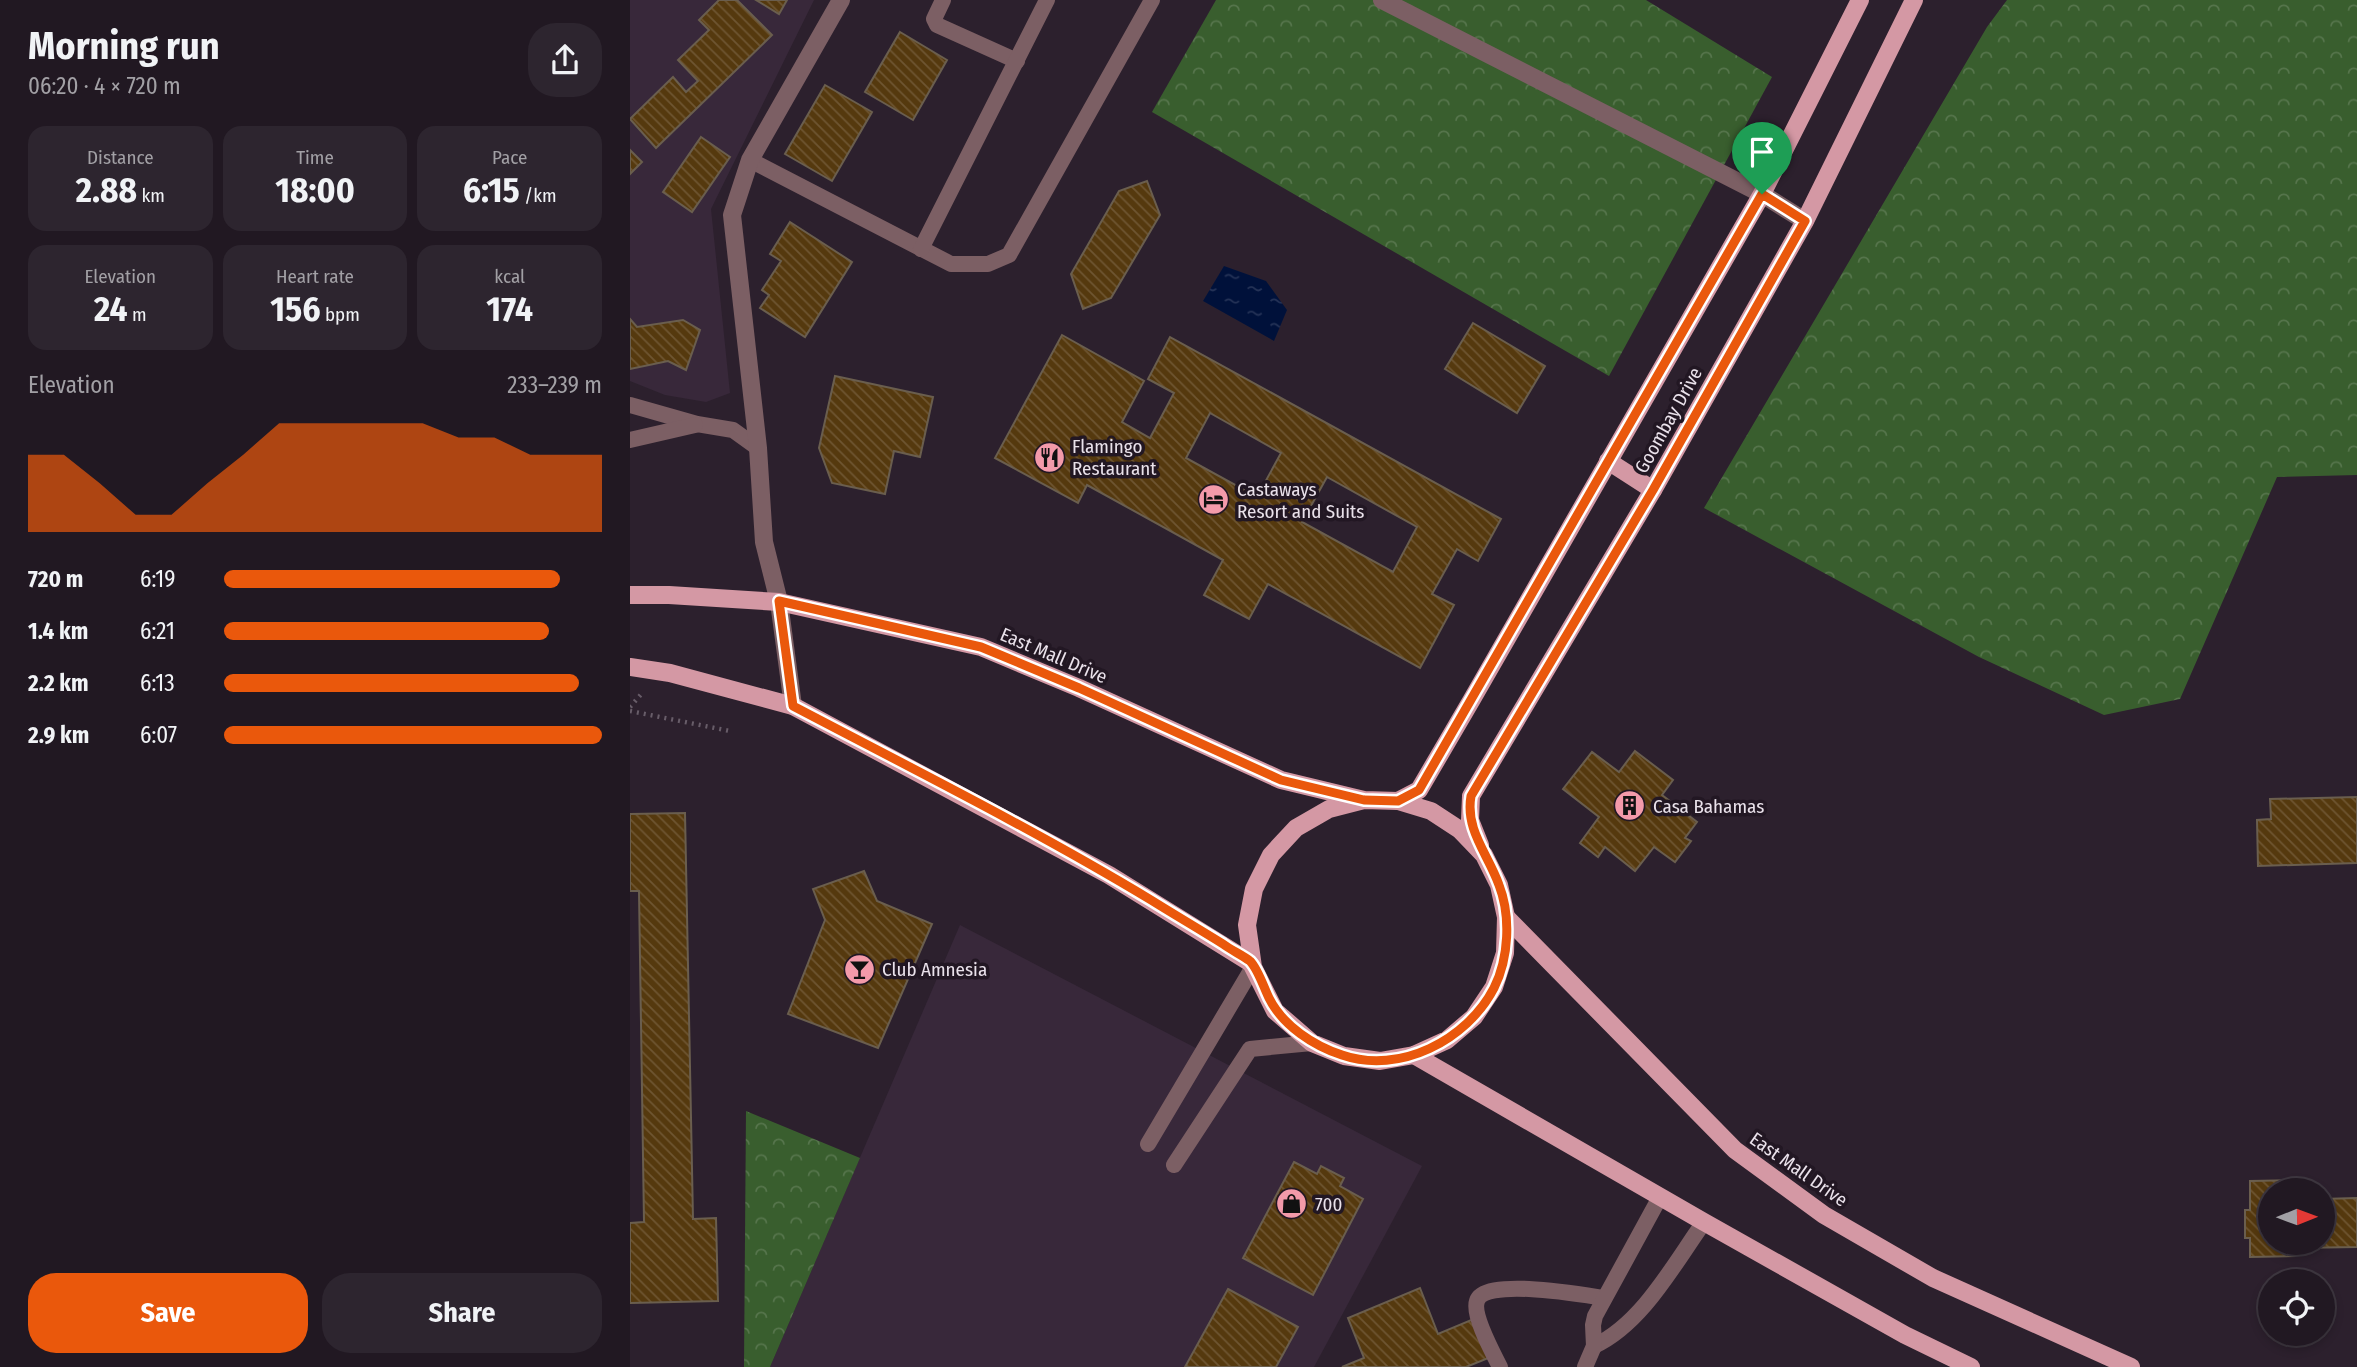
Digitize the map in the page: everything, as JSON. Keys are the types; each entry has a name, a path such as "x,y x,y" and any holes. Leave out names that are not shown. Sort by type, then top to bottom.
{"main road":[{"name":"Goombay Drive","path":"1398,801 1419,790 1762,194 1860,0"},
{"name":"Goombay Drive","path":"1484,855 1470,820 1471,796 1653,490 1805,221 1914,0"},
{"path":"1608,461 1653,490"},
{"name":"East Mall Drive","path":"630,595 779,601 981,647 1079,688 1281,780 1364,800"},
{"path":"630,667 670,673 793,706 1110,875 1252,965"},
{"path":"1364,800 1398,801 1431,811 1460,830 1484,855 1499,885 1506,917 1505,953 1494,987 1474,1017 1447,1040 1415,1055 1380,1061 1344,1056 1312,1043 1275,1010 1252,965 1247,925 1254,888 1271,855 1296,828 1328,809 1364,800"},
{"name":"East Mall Drive","path":"1506,917 1735,1150 1813,1207 1933,1278 2131,1367"},
{"path":"1415,1055 1905,1335 1971,1367"}],"street":[{"path":"793,706 779,601 764,542 758,448 732,215 750,160 841,0"},
{"path":"1382,0 1762,194 1805,221"}],"lane":[{"path":"943,0 934,19 937,25 1017,61"},
{"path":"921,249 1047,0"},
{"path":"750,160 951,264 988,264 1009,255 1152,0"},
{"path":"630,405 697,424 733,430 758,448"},
{"path":"630,440 697,424"},
{"path":"1147,1144 1252,965"},
{"path":"1174,1165 1251,1049 1312,1043"},
{"path":"1585,1367 1594,1346 1593,1325 1604,1298 1660,1197"},
{"path":"1594,1346 1611,1338 1642,1308 1704,1222"},
{"path":"1500,1367 1476,1314 1476,1301 1479,1296 1500,1290 1542,1289 1604,1298"}],"path":[{"path":"630,711 730,731"}],"shaded area":[{"path":"630,0 814,0 711,209 730,393 706,402 665,395 630,381"},
{"path":"960,925 1422,1166 1314,1367 770,1367"}],"green space":[{"path":"1216,0 1646,0 1772,77 1609,376 1152,112"},
{"path":"2007,0 2357,0 2357,475 2277,477 2180,699 2104,715 1979,657 1704,508 1987,27"},
{"path":"746,1111 860,1158 770,1367 744,1367"}],"water":[{"path":"1224,266 1266,281 1287,310 1274,341 1203,301"}],"building":[{"path":"719,0 737,0 772,35 656,148 630,119 673,77 686,92 698,81 678,60 709,30 699,20"},
{"path":"756,0 787,0 779,14"},
{"path":"900,32 947,60 913,120 865,92"},
{"path":"825,85 872,112 832,181 785,154"},
{"path":"701,137 730,157 692,212 663,192"},
{"path":"630,150 642,162 630,174"},
{"path":"1147,181 1160,215 1111,298 1083,309 1071,274 1119,191"},
{"path":"790,222 852,262 805,337 760,308 769,295 762,290 781,261 770,254"},
{"path":"630,319 637,327 683,320 700,330 686,370 668,361 630,369"},
{"path":"1473,323 1545,366 1517,413 1445,369"},
{"name":"Castaways Resort and Suits","path":"1062,335 1144,381 1122,422 1150,438 1174,393 1148,379 1170,337 1501,519 1478,561 1457,549 1432,594 1454,605 1420,668 1268,584 1249,619 1204,595 1223,560 1087,485 1078,503 995,458","holes":["1210,413 1281,453 1257,497 1186,458","1327,477 1417,527 1393,572 1302,522"]},
{"path":"835,376 933,397 920,457 894,451 885,494 832,483 819,448"},
{"name":"Casa Bahamas","path":"1635,751 1673,780 1662,795 1697,822 1685,838 1691,841 1675,862 1654,847 1635,871 1605,847 1598,857 1580,843 1599,817 1563,789 1592,752 1619,772"},
{"path":"2357,797 2357,863 2258,866 2257,820 2271,819 2270,799"},
{"path":"685,813 693,1219 716,1218 718,1301 630,1303 630,1223 644,1222 639,891 630,891 630,814"},
{"name":"Club Amnesia","path":"864,871 877,901 932,924 878,1048 788,1014 825,920 813,889"},
{"path":"1294,1162 1317,1174 1321,1166 1344,1178 1340,1186 1363,1199 1313,1295 1243,1258"},
{"path":"2250,1181 2258,1181 2258,1255 2295,1256 2250,1257 2250,1238 2245,1238 2245,1210 2250,1210"},
{"path":"2357,1198 2357,1247 2335,1247 2335,1199"},
{"path":"1420,1288 1438,1334 1476,1318 1491,1357 1466,1367 1342,1367 1364,1358 1348,1318"},
{"path":"1228,1289 1298,1327 1276,1367 1185,1367"}],"place":[{"name":"Flamingo Restaurant","path":"1049,457"},
{"name":"Castaways Resort and Suits","path":"1214,500"},
{"name":"Casa Bahamas","path":"1630,806"},
{"name":"Club Amnesia","path":"859,969"},
{"name":"700","path":"1292,1204"}],"route":[{"path":"1762,194 1805,221 1653,490 1471,796 1470,820 1499,885 1506,917 1505,953 1494,987 1474,1017 1447,1040 1415,1055 1380,1061 1344,1056 1312,1043 1275,1010 1251,962 1110,875 793,706 779,601 981,647 1079,688 1281,780 1364,800 1398,801 1410,796 1419,790 1762,194"}]}
